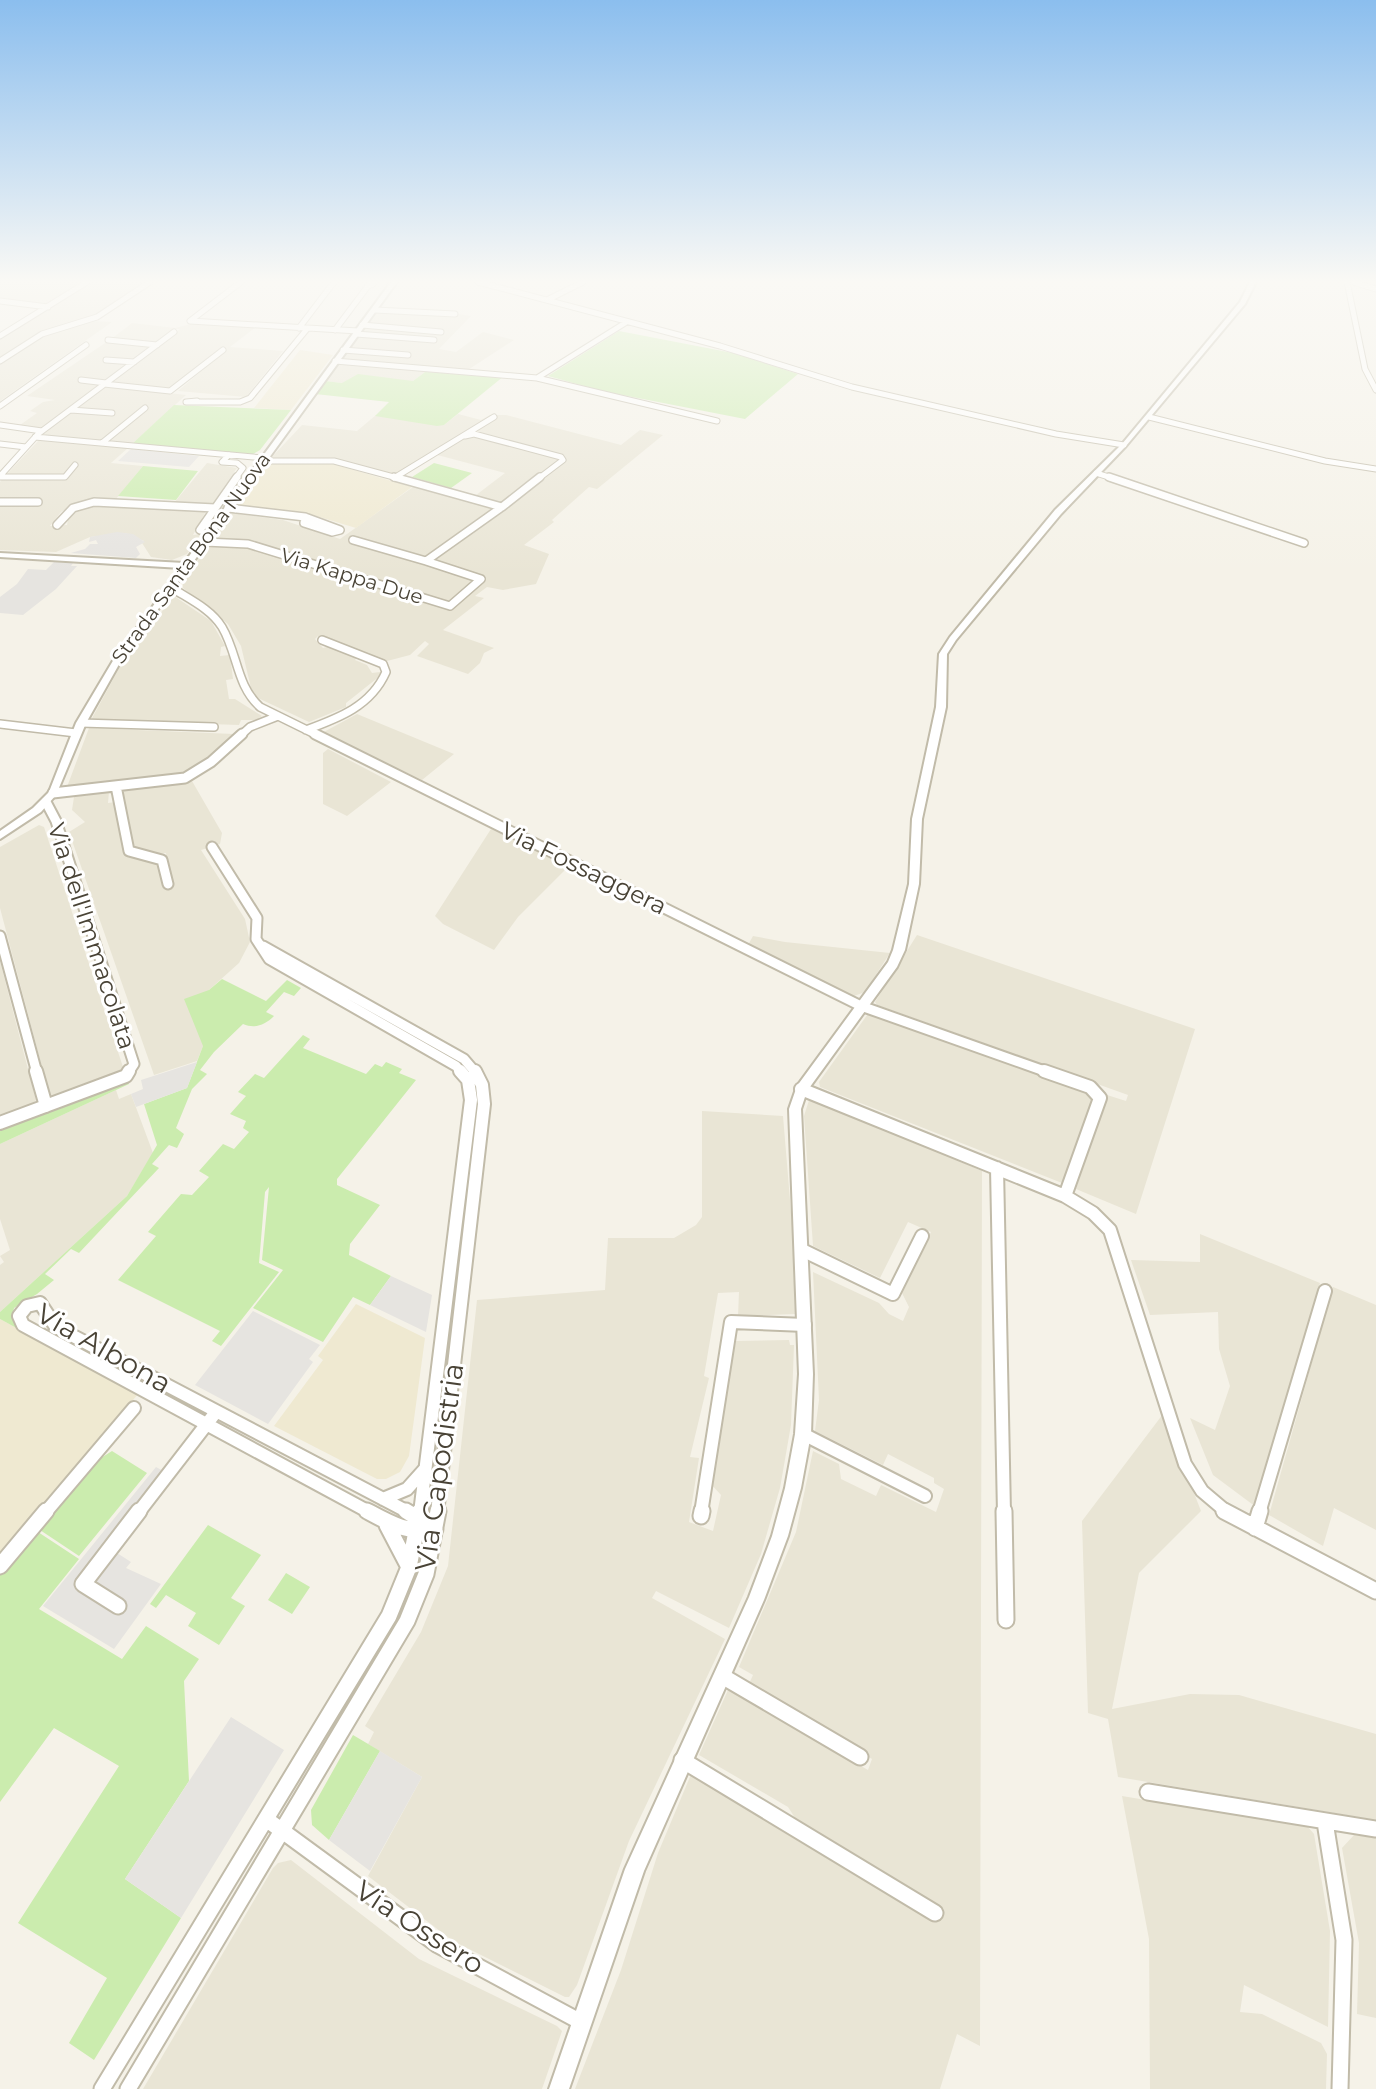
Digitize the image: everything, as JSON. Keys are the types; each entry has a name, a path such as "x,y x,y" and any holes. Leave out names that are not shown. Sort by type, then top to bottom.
{"street":[{"path":"0,406 37,379"},
{"path":"0,476 35,437 111,379"},
{"path":"81,380 170,391 185,379"},
{"path":"197,401 236,402 250,398 265,379"},
{"name":"Strada Santa Bona Nuova","path":"50,798 76,733 118,659 321,379"},
{"path":"543,379 717,421"},
{"path":"828,379 1056,434 1124,445"},
{"path":"559,2089 635,1869 722,1676 780,1536 803,1434 805,1325 793,1125 801,1089 893,964 899,950 914,884 917,819 941,707 943,654 1049,522 1124,445 1180,379"},
{"path":"0,412 37,387 31,384"},
{"path":"102,443 145,408"},
{"path":"71,410 112,413"},
{"path":"394,478 494,417"},
{"path":"1149,417 1311,458 1376,469"},
{"path":"0,425 42,431"},
{"path":"353,540 426,561 563,460 474,434 465,436"},
{"path":"35,437 262,460 334,461 502,507"},
{"path":"0,444 26,447"},
{"path":"200,530 243,468 237,463 222,462 229,455"},
{"path":"0,476 65,477 75,465"},
{"path":"1096,473 1304,543"},
{"path":"0,502 38,502"},
{"path":"57,525 73,508 94,502 215,508"},
{"path":"228,508 305,517 340,530 332,532 304,523 305,517"},
{"name":"Via Kappa Due","path":"205,542 248,544 450,606 481,579 426,561"},
{"path":"166,564 197,553"},
{"path":"0,555 108,559 187,568"},
{"path":"108,559 179,578"},
{"path":"137,565 187,568"},
{"name":"Via Fossaggera","path":"172,588 221,625 234,653 246,695 278,716 861,1006 1090,1087 1100,1098 1065,1196"},
{"path":"306,730 357,707 379,687 386,672 383,664 322,640"},
{"path":"0,836 50,798 185,778 211,762 250,727 278,716"},
{"path":"81,723 214,727"},
{"path":"0,724 76,733"},
{"path":"116,786 129,851 162,860 168,884"},
{"name":"Via dell'Immacolata","path":"0,1123 126,1076 134,1064 50,798"},
{"path":"212,847 257,918 257,943"},
{"path":"0,936 46,1106"},
{"name":"Via Capodistria","path":"102,2089 389,1616 409,1567 418,1525 471,1100 468,1080 449,1061 269,959 257,943"},
{"name":"Via Capodistria","path":"128,2089 407,1621 426,1574 435,1529 483,1118 484,1089 476,1072 457,1055 257,943"},
{"path":"801,1089 1065,1196 1093,1213 1110,1230 1185,1464 1202,1491 1225,1512 1376,1591"},
{"path":"997,1168 1006,1620"},
{"path":"802,1250 893,1294 922,1236"},
{"path":"1255,1528 1325,1291"},
{"name":"Via Albona","path":"418,1525 383,1499 56,1327 40,1303 31,1304 19,1316 23,1325 398,1528 418,1525 435,1529"},
{"path":"701,1516 731,1322 805,1325"},
{"path":"0,1566 134,1408"},
{"path":"118,1606 83,1584 216,1412"},
{"path":"803,1434 925,1496"},
{"path":"383,1499 407,1489 425,1468"},
{"path":"384,1520 409,1567"},
{"path":"722,1676 860,1757"},
{"path":"682,1760 935,1913"},
{"path":"1148,1792 1376,1829"},
{"name":"Via Ossero","path":"266,1819 438,1945 581,2022"},
{"path":"1325,1822 1344,1940 1340,2089"}],"shaded area":[{"path":"0,379 30,379 0,401"},
{"path":"51,379 106,379 41,428 20,425 37,413 30,411 43,402 55,400 27,396"},
{"path":"115,379 183,379 171,389 110,383"},
{"path":"191,379 260,379 246,397 178,391"},
{"path":"277,379 314,379 291,410 254,408"},
{"path":"326,379 415,379 342,383"},
{"path":"107,386 186,395 132,444 107,441 148,407 101,441 42,435 73,411 113,415 115,412 76,409"},
{"path":"458,414 481,420 490,415 506,415 621,445 640,430 663,435 597,489 589,487 552,520 554,522 524,545 549,554 536,584 503,590 487,587 475,596 484,598 443,630 494,648 484,653 480,663 468,674 417,656 429,644 425,641 410,655 387,661 318,636 315,639 323,648 331,646 357,657 355,660 367,665 372,673 380,672 380,676 346,703 346,707 309,722 258,698 251,688 241,646 228,624 183,588 183,582 208,545 232,513 283,520 340,539 413,487 467,502 505,473 430,453 396,474 389,475 327,458 271,458 302,425 357,431 376,415 444,425"},
{"path":"39,440 128,448 111,463 143,466 116,499 72,506 61,512 50,526 67,525 69,514 96,504 204,510 193,535 201,534 187,554 172,560 151,557 142,543 144,541 125,533 90,537 56,552 0,550 0,504 39,504 42,501 0,500 0,482 3,478 67,479 78,465 74,463 63,475 6,475"},
{"path":"131,449 199,456 189,467 118,461"},
{"path":"207,463 237,468 213,503 174,503"},
{"path":"268,463 330,463 412,487 356,528 303,512 239,505"},
{"path":"117,532 133,534 145,542 136,547 140,554 136,558 71,553 90,544 98,544 96,540 89,542 90,537"},
{"path":"54,562 77,566 56,589 23,615 0,613 0,597 17,584 28,569 46,570"},
{"path":"174,596 211,621 225,646 221,647 220,656 230,655 233,679 226,680 229,699 235,699 262,716 256,720 241,720 239,725 91,720 123,661"},
{"path":"357,714 454,754 422,780 322,733"},
{"path":"89,728 234,734 228,744 188,775 67,787"},
{"path":"328,749 391,782 347,816 323,804 323,753"},
{"path":"192,781 222,833 220,844 201,850 245,919 250,942 239,963 209,990 203,1046 197,1061 154,1075 69,832 85,822 72,810 74,797 109,792 108,803 116,802 125,855 157,862 165,888 168,887 166,853 155,855 134,850 120,789"},
{"path":"39,825 44,827 123,1067 115,1076 55,1097 49,1094 0,908 0,847"},
{"path":"491,829 568,867 518,917 494,950 443,924 435,916"},
{"path":"917,935 1195,1029 1136,1214 1076,1189 1107,1095 1126,1101 1128,1095 877,1005 875,1002"},
{"path":"753,936 890,953 865,992 854,996 748,945"},
{"path":"0,961 36,1100 30,1107 0,1118"},
{"path":"870,1011 1094,1096 1062,1183 820,1087 819,1082"},
{"path":"197,1062 187,1088 136,1107 131,1094 143,1089 141,1080"},
{"path":"116,1090 119,1099 131,1094 153,1153 127,1196 0,1312 0,1265 4,1262 0,1256 10,1250 0,1219 0,1144"},
{"path":"810,1097 982,1171 980,2046 957,2034 940,2089 575,2089 621,1970 658,1853 692,1772 759,1811 780,1830 931,1920 936,1905 797,1821 788,1807 699,1755 728,1690 868,1770 872,1759 748,1686 753,1675 739,1667 796,1532 813,1451 839,1464 841,1479 876,1496 881,1485 936,1512 944,1489 934,1483 934,1478 888,1454 883,1465 815,1431 819,1400 813,1272 879,1303 889,1314 903,1321 909,1307 902,1293 931,1232 908,1222 880,1278 813,1246 804,1116"},
{"path":"702,1111 783,1116 792,1224 795,1314 738,1316 739,1292 718,1293 704,1376 709,1378 690,1457 699,1458 689,1522 713,1531 721,1495 709,1482 736,1341 789,1340 790,1345 794,1345 791,1425 780,1488 761,1554 729,1628 656,1591 652,1598 725,1639 629,1841 577,1985 569,1997 565,1997 453,1941 368,1876 422,1777 368,1744 374,1732 365,1726 421,1632 448,1566 477,1300 605,1290 608,1238 674,1238 696,1225 702,1217"},
{"path":"1200,1234 1320,1283 1256,1507 1213,1475 1190,1418 1215,1430 1230,1386 1219,1349 1218,1312 1150,1315 1131,1260 1200,1262"},
{"path":"391,1276 432,1295 426,1332 370,1305"},
{"path":"1333,1287 1376,1305 1376,1530 1334,1508 1323,1546 1269,1515"},
{"path":"356,1304 425,1338 409,1456 400,1472 386,1479 377,1479 274,1426 323,1360 318,1356"},
{"path":"253,1311 320,1345 309,1359 313,1362 268,1424 195,1385"},
{"path":"0,1319 138,1394 0,1560"},
{"path":"1163,1414 1201,1511 1139,1573 1112,1709 1190,1694 1239,1695 1376,1734 1376,1820 1118,1777 1108,1719 1088,1713 1082,1521"},
{"path":"156,1467 174,1477 117,1553 131,1562 126,1568 161,1584 114,1649 43,1606"},
{"path":"231,1717 284,1750 181,1918 125,1879"},
{"path":"380,1751 422,1777 370,1871 329,1840"},
{"path":"1122,1796 1308,1827 1314,1834 1330,1931 1328,2027 1244,1985 1240,2012 1262,2014 1321,2043 1327,2054 1326,2089 1150,2089 1149,1939"},
{"path":"1354,1835 1376,1838 1376,2018 1357,2014 1359,1943 1342,1848"},
{"path":"291,1860 419,1959 557,2026 562,2031 542,2089 143,2089 273,1868 278,1863"}],"green space":[{"path":"500,379 444,425 437,426 375,416 389,402 315,394 325,381"},
{"path":"561,379 792,379 745,419 602,391"},
{"path":"174,405 291,410 260,450 253,454 132,444"},
{"path":"434,463 472,473 451,488 412,477"},
{"path":"143,466 198,471 176,500 118,496"},
{"path":"222,979 266,1001 287,980 301,988 294,996 284,992 266,1012 274,1016 267,1022 256,1026 243,1024 214,1052 200,1070 207,1074 192,1089 176,1128 184,1134 177,1148 169,1145 152,1164 159,1168 79,1253 71,1249 45,1274 54,1280 14,1308 12,1319 22,1331 0,1319 0,1312 127,1196 157,1145 144,1104 187,1088 203,1046 184,999 209,990"},
{"path":"303,1035 310,1039 303,1048 366,1074 375,1064 382,1067 386,1062 402,1069 399,1073 416,1080 337,1179 337,1185 380,1205 350,1244 349,1255 391,1276 370,1305 353,1297 323,1342 253,1308 283,1270 262,1260 269,1187 265,1192 259,1263 279,1272 221,1346 212,1341 220,1331 118,1280 156,1236 148,1232 181,1194 192,1195 209,1177 199,1171 223,1144 234,1149 249,1132 243,1128 246,1121 230,1114 246,1096 238,1092 255,1074 264,1078"},
{"path":"127,1080 129,1084 0,1144 0,1128"},
{"path":"112,1451 147,1473 79,1556 40,1530 101,1458"},
{"path":"208,1525 261,1555 231,1598 245,1606 219,1645 188,1626 196,1613 166,1595 156,1608 150,1604"},
{"path":"38,1532 79,1559 39,1609 122,1659 146,1626 199,1659 184,1681 189,1781 125,1879 181,1918 94,2060 69,2043 107,1978 18,1923 119,1766 54,1728 0,1802 0,1572"},
{"path":"286,1573 310,1587 292,1614 268,1600"},
{"path":"353,1735 380,1751 329,1840 312,1825 311,1810"}]}
